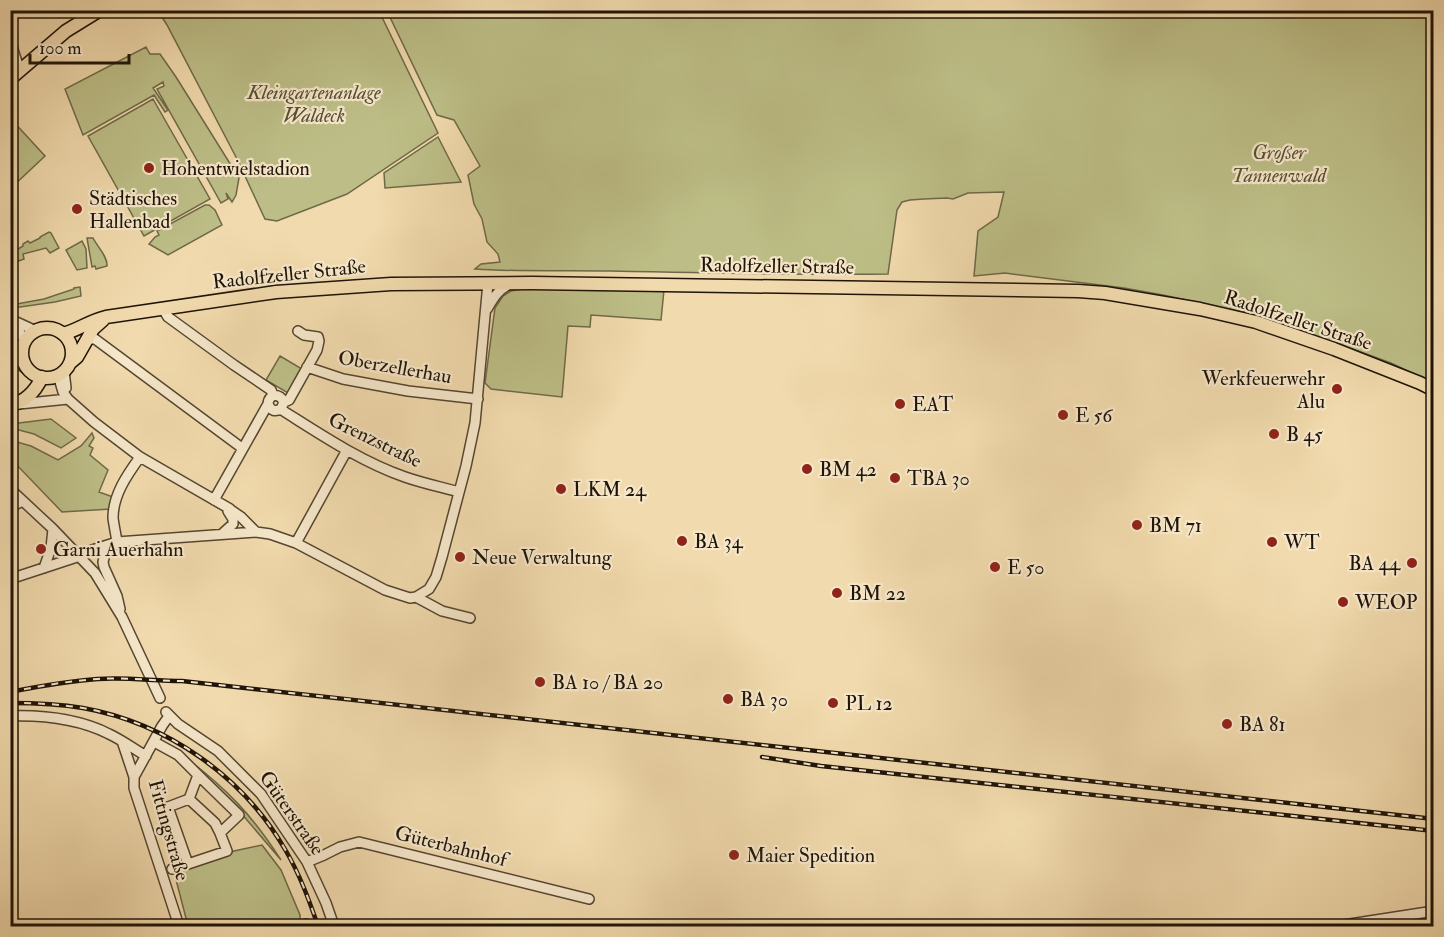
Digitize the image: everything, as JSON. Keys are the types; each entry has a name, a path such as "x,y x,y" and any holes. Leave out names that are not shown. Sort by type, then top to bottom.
{"main road":[{"path":"10,79 66,31 100,10"},
{"name":"Radolfzeller Straße","path":"63,334 106,317 276,292 400,283 1078,291 1105,293 1200,309 1256,322 1334,349 1434,390"},
{"path":"64,370 72,354 70,345 63,334 50,328 36,330 19,348 29,370 35,375 50,378 64,370 77,357 93,329 106,317"},
{"path":"14,404 27,398 37,388 42,377"}],"street":[{"path":"10,37 20,71"},
{"path":"416,597 429,589 436,577 475,423 488,283"},
{"path":"486,311 495,294 513,283"},
{"path":"181,306 182,325"},
{"path":"163,309 168,317 271,390 270,400 214,500"},
{"path":"10,319 36,330"},
{"path":"10,325 20,333 19,348"},
{"name":"Oberzellerhau","path":"283,406 289,400 317,350 319,341 318,337 304,335 298,330"},
{"path":"88,339 95,339 242,448"},
{"name":"Oberzellerhau","path":"307,367 343,379 478,399"},
{"path":"64,370 63,392 68,399 140,457 270,534"},
{"path":"14,404 68,399"},
{"name":"Grenzstraße","path":"270,400 270,408 273,411 283,406 285,412 347,450 404,477 459,492"},
{"path":"296,543 347,450"},
{"path":"117,542 113,517 115,501 122,485 140,457"},
{"path":"10,489 95,573 122,617 160,698"},
{"path":"10,507 23,501"},
{"path":"225,506 256,531"},
{"path":"222,534 233,524 233,519 225,506"},
{"path":"44,568 51,548 53,529"},
{"path":"10,579 117,542 256,531 296,543 385,590 404,597 416,597 442,611 470,618"},
{"path":"117,542 105,554 103,562 117,596 122,617"},
{"name":"Fittingstraße","path":"168,714 134,777 134,788 179,927"},
{"name":"Güterstraße","path":"168,714 178,724 218,751 266,801 307,862 326,903 334,927"},
{"path":"10,716 65,720 93,728 122,741 146,756"},
{"path":"122,741 134,777"},
{"path":"158,744 178,755 239,815 220,833"},
{"path":"188,864 168,807 189,798 198,775"},
{"path":"172,869 226,851 215,823 189,798"},
{"name":"Güterbahnhof","path":"307,862 340,847 359,842 589,899"},
{"path":"1337,927 1434,911"}],"green space":[{"name":"Kleingartenanlage Waldeck","path":"158,11 379,11 438,133 347,194 277,221 265,219 237,159"},
{"name":"Großer Tannenwald","path":"387,11 1433,11 1433,383 1391,363 1261,316 1124,288 1005,273 974,276 978,231 998,217 1004,192 968,193 953,199 902,202 897,210 888,274 475,269 481,264 500,262 498,254 487,242 482,219 474,204 468,175 480,166 454,120 437,115"},
{"path":"146,47 150,54 160,54 239,178 236,195 232,202 226,193 228,199 221,203 157,89 164,86 163,82 153,88 168,110 165,112 154,95 83,135 65,89"},
{"name":"Hohentwielstadion","path":"153,99 210,199 144,236 88,136"},
{"path":"11,119 45,156 11,188"},
{"path":"438,137 461,182 385,188 384,173"},
{"path":"205,205 215,210 222,225 168,255 149,244 159,235 157,231"},
{"path":"49,232 59,248 50,253 46,248 23,254 24,259 11,264 11,250 15,251 28,241 30,243"},
{"path":"87,238 93,238 104,255 107,266 96,269 95,266 92,267"},
{"path":"82,241 86,249 87,268 77,270 66,250"},
{"path":"80,287 81,296 13,308 11,305 44,299"},
{"path":"526,288 664,290 661,320 591,315 590,327 568,326 562,397 491,389 485,383 495,308 503,296 511,291"},
{"path":"10,319 36,331 26,341 22,353 25,364 35,375 31,380 11,364"},
{"path":"280,356 302,369 288,393 266,380"},
{"path":"51,419 76,438 61,448 34,434 11,428 11,424"},
{"path":"92,433 94,438 89,446 93,448 90,455 108,470 99,492 113,497 111,509 62,512 11,459 10,440 31,446 58,460 81,446"},
{"path":"185,757 214,780 238,804 260,829 281,860 241,813"},
{"path":"262,845 281,870 300,915 300,923 289,926 188,926 174,872 234,851"}],"railway":[{"path":"10,692 98,679 182,681 1434,819"},
{"path":"10,703 83,708 114,715 173,740 200,757 225,777 269,824 296,869 318,926"},
{"path":"762,757 821,766 1434,831"}],"place":[{"name":"Hohentwielstadion","path":"149,168"},
{"name":"Städtisches Hallenbad","path":"77,209"},
{"name":"Werkfeuerwehr Alu","path":"1337,389"},
{"name":"EAT","path":"900,404"},
{"name":"E 56","path":"1063,415"},
{"name":"B 45","path":"1274,434"},
{"name":"BM 42","path":"807,469"},
{"name":"TBA 30","path":"895,478"},
{"name":"LKM 24","path":"561,489"},
{"name":"BM 71","path":"1137,525"},
{"name":"BA 34","path":"682,541"},
{"name":"WT","path":"1272,542"},
{"name":"Garni Auerhahn","path":"41,549"},
{"name":"Neue Verwaltung","path":"460,557"},
{"name":"BA 44","path":"1412,563"},
{"name":"E 50","path":"995,567"},
{"name":"BM 22","path":"837,593"},
{"name":"WEOP","path":"1343,602"},
{"name":"BA 10 / BA 20","path":"540,682"},
{"name":"BA 30","path":"728,699"},
{"name":"PL 12","path":"833,703"},
{"name":"BA 81","path":"1227,724"},
{"name":"Maier Spedition","path":"734,855"}]}
